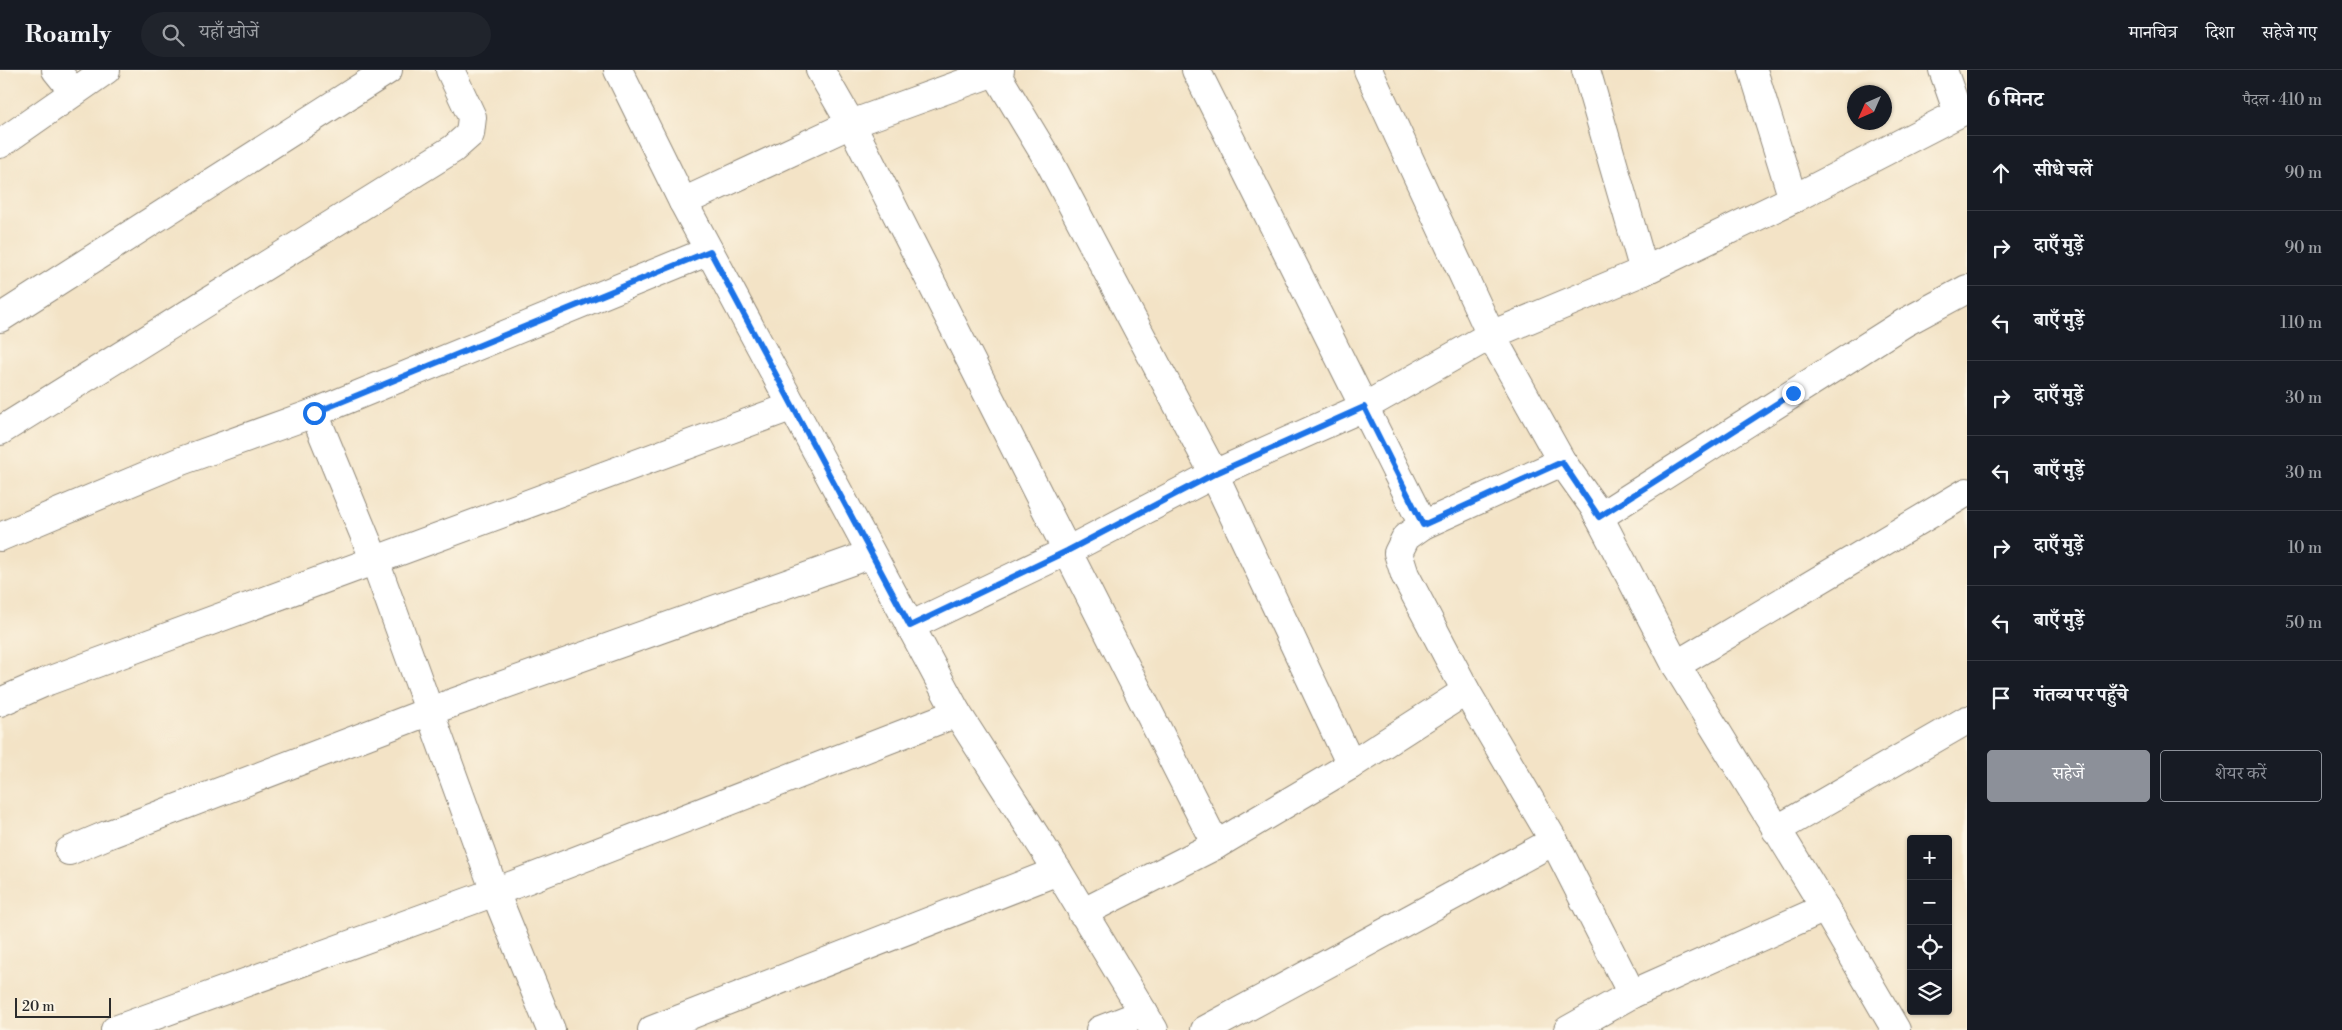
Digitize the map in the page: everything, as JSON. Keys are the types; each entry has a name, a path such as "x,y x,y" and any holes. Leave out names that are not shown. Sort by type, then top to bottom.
{"street":[{"path":"56,70 73,91"},
{"path":"0,144 73,91 106,70"},
{"path":"0,318 388,70"},
{"path":"0,431 453,149 470,134 472,117 450,70"},
{"path":"618,70 683,202 957,713 1058,871 1149,1021 1100,1030"},
{"path":"820,70 851,124 1216,845"},
{"path":"683,202 851,124 996,70 1050,163 1214,474 1351,765"},
{"path":"1196,70 1423,525"},
{"path":"1368,70 1492,335 1562,462 1599,517 1676,664 1825,908 1896,1030"},
{"path":"1586,70 1644,271"},
{"path":"1752,70 1794,199"},
{"path":"910,626 1067,551 1214,474 1364,407 1492,335 1644,271 1794,199 1963,111 1943,70"},
{"path":"0,537 181,462 314,413 710,251"},
{"path":"1599,517 1904,323 1967,289"},
{"path":"0,702 48,681 793,406"},
{"path":"314,413 375,561 495,892 551,1030"},
{"path":"1562,462 1423,525 1406,537 1398,553 1405,575 1466,691 1554,841 1632,994"},
{"path":"1676,664 1967,492"},
{"path":"69,852 116,831 430,711 871,554"},
{"path":"1082,913 1216,845 1351,765 1466,691"},
{"path":"114,1030 495,892 957,713"},
{"path":"1776,830 1967,720"},
{"path":"1205,1030 1554,841"},
{"path":"652,1030 1058,871"},
{"path":"1568,1030 1632,994 1825,908"}],"route":[{"path":"314,413 710,251 910,626 1067,551 1214,474 1364,407 1423,525 1562,462 1599,517 1793,393"}]}
